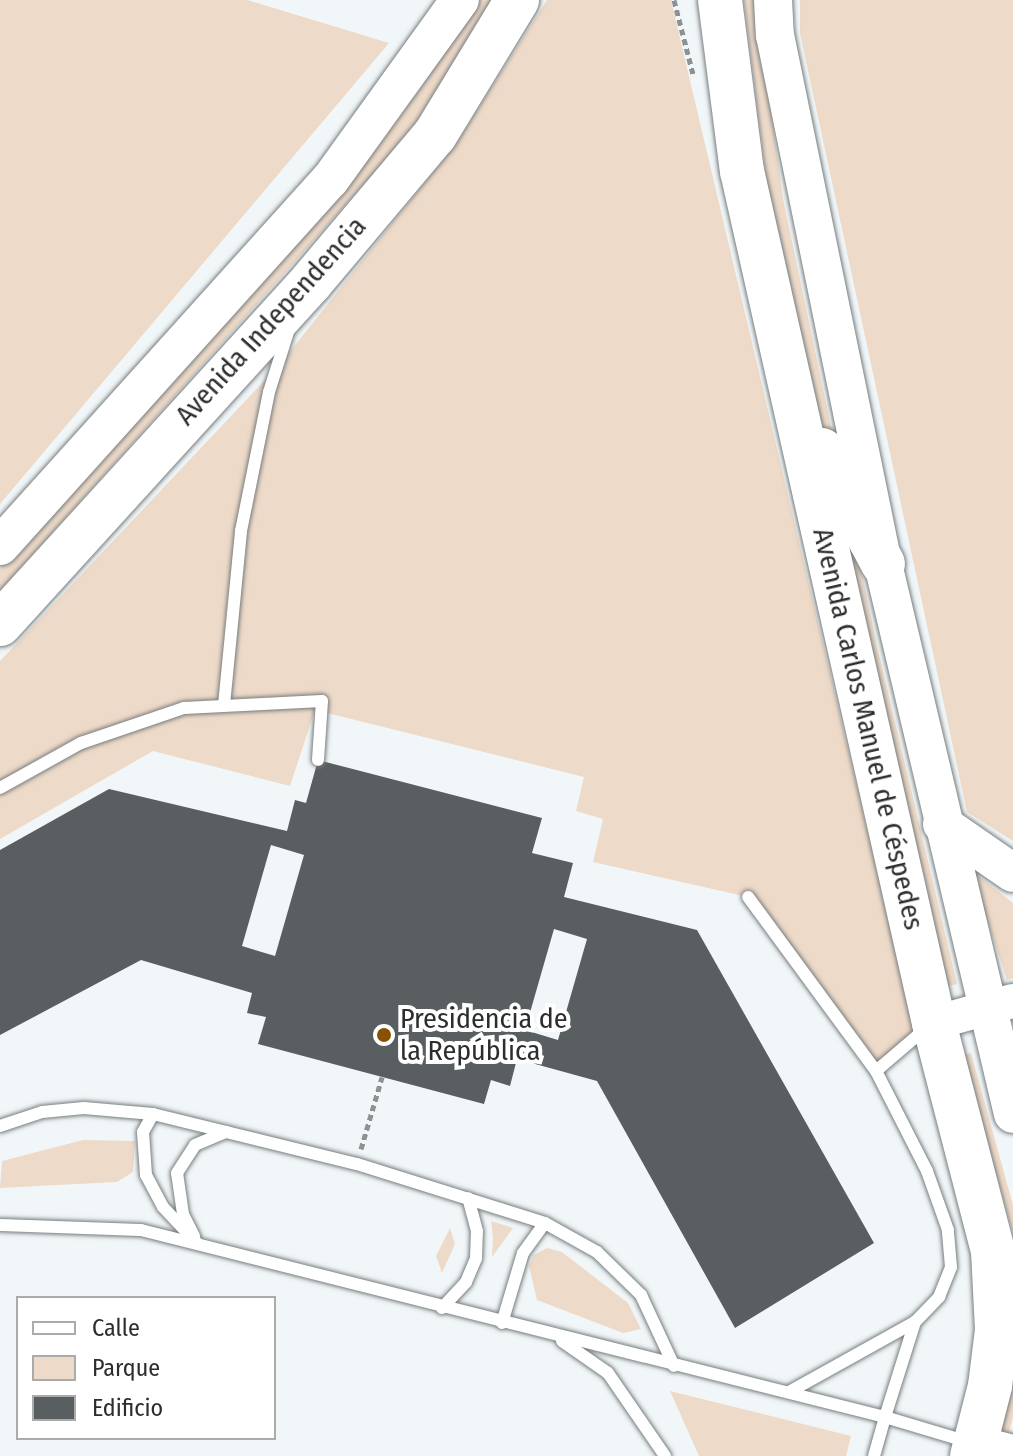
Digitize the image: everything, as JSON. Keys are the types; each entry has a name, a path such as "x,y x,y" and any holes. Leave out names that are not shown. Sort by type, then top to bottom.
{"highway":[{"name":"Avenida Independencia","path":"0,624 298,295 435,135 517,0"},
{"path":"691,0 742,171"},
{"name":"Avenida Carlos Manuel de Céspedes","path":"720,0 742,171 798,406 934,1023 993,1251 997,1330 987,1451"},
{"path":"798,406 883,564"}],"main road":[{"name":"Avenida Independencia","path":"0,546 330,180 460,0"},
{"name":"Avenida Carlos Manuel de Céspedes","path":"773,0 775,35 883,564 942,824 1000,1005 1013,1114"},
{"path":"942,824 1013,873"},
{"path":"934,1023 1000,1005"}],"lane":[{"path":"224,705 241,531 269,392 298,295"},
{"path":"0,788 81,743 184,708 322,701 318,760"},
{"path":"748,897 876,1071 927,1171 948,1230 951,1267 939,1297 915,1322 789,1392"},
{"path":"876,1071 934,1023"},
{"path":"0,1126 42,1112 84,1108 153,1114 357,1164 545,1223 597,1252 641,1295 674,1366"},
{"path":"153,1114 143,1132 146,1175 163,1207 199,1245"},
{"path":"199,1245 183,1214 177,1173 195,1145 229,1131"},
{"path":"442,1308 466,1282 476,1258 477,1231 468,1198"},
{"path":"502,1323 523,1253 545,1223"},
{"path":"0,1225 141,1230 885,1417 987,1451"},
{"path":"874,1456 915,1322"},
{"path":"554,1336 608,1373 665,1456"}],"path":[{"path":"357,1164 382,1077"}],"green space":[{"path":"0,0 247,0 389,43 0,504"},
{"path":"476,0 497,0 405,138 0,591 0,569 354,172 421,88"},
{"path":"547,0 671,0 916,1037 876,1071 748,897 593,862 603,819 576,811 584,777 315,710 290,786 153,751 0,839 0,661 280,364 457,142"},
{"path":"744,0 756,0 783,199 878,650 957,984 948,986 769,199"},
{"path":"800,0 1013,0 1013,841 967,812 800,33"},
{"path":"971,870 1013,903 1013,978 1007,980"},
{"path":"971,1053 1013,1205 1013,1232 961,1055"},
{"path":"83,1140 135,1141 133,1172 117,1182 0,1188 2,1161"},
{"path":"491,1221 513,1228 492,1257 493,1239"},
{"path":"450,1228 455,1244 442,1273 436,1256"},
{"path":"547,1248 562,1252 628,1303 641,1329 623,1333 537,1300 529,1266 534,1255"},
{"path":"1013,1377 1013,1417 1008,1437 998,1436"},
{"path":"670,1391 851,1436 846,1456 699,1456"}],"building":[{"path":"318,760 542,818 532,853 573,863 564,897 697,930 874,1243 735,1328 597,1081 517,1059 510,1086 491,1080 484,1104 258,1044 266,1017 247,1013 252,993 141,960 0,1035 0,850 109,789 287,831 295,800 306,803","holes":["271,845 304,855 275,956 242,946","554,929 587,939 558,1040 525,1030"]}],"place":[{"name":"Presidencia de la República","path":"384,1035"}]}
